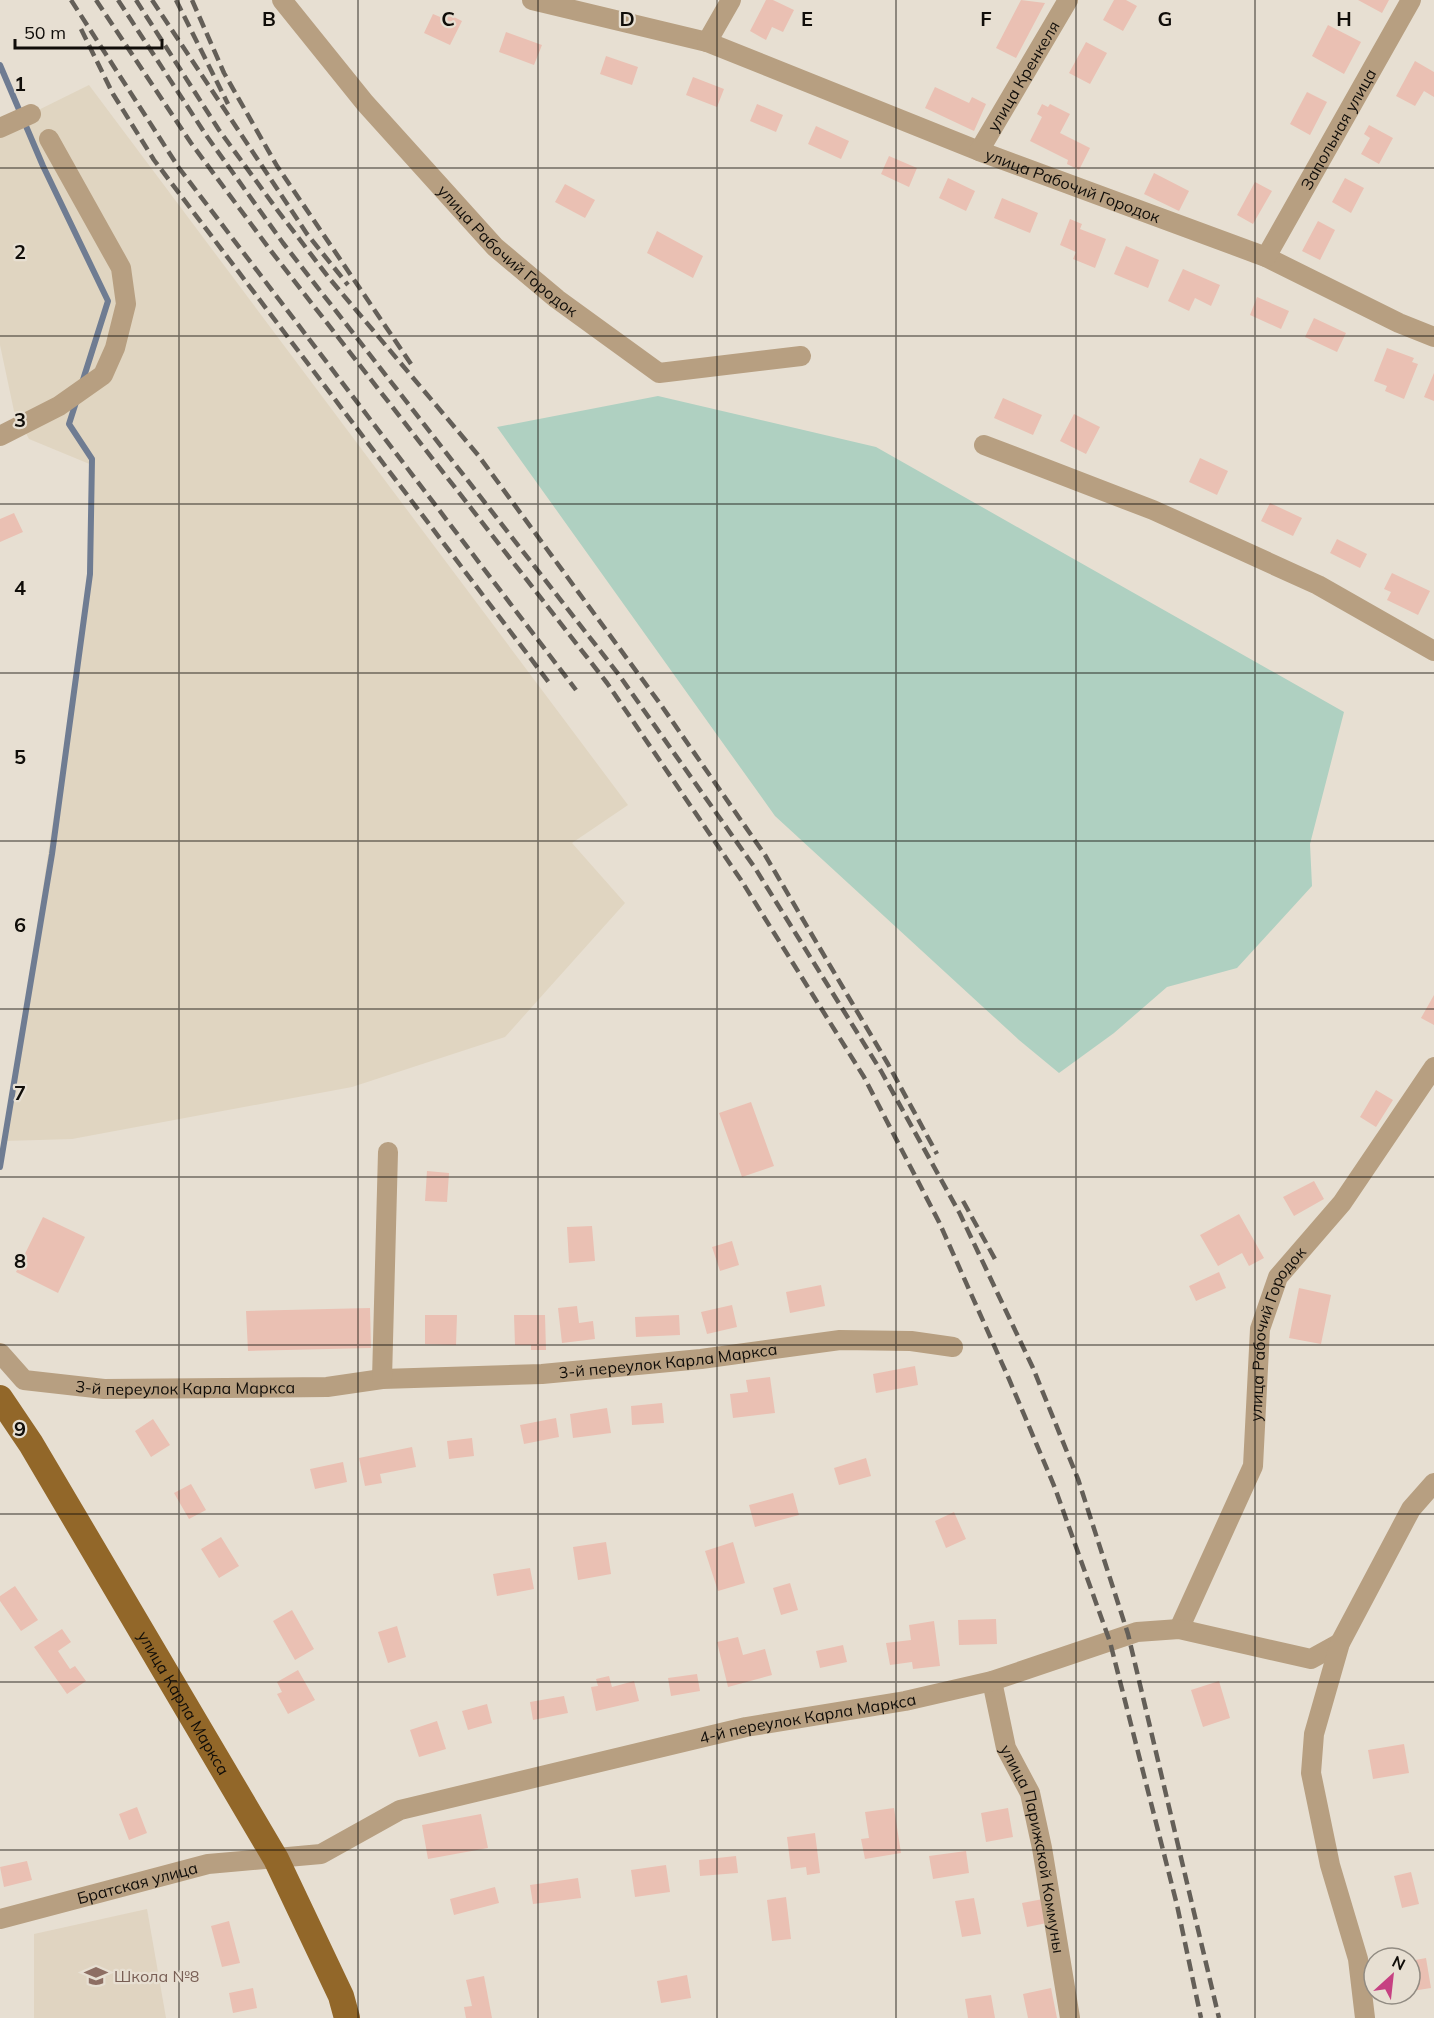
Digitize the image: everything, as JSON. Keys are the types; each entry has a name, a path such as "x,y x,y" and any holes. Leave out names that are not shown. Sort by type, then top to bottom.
{"main road":[{"name":"улица Карла Маркса","path":"0,1398 32,1444 276,1859 341,1996 347,2018"}],"street":[{"name":"улица Рабочий Городок","path":"282,0 365,103 495,247 557,299 659,373 801,356"},
{"name":"улица Рабочий Городок","path":"532,0 707,42 979,151 1266,257 1399,323 1434,337"},
{"path":"707,42 731,0"},
{"name":"улица Кренкеля","path":"979,151 1068,0"},
{"name":"Запольная улица","path":"1266,257 1411,0"},
{"path":"0,128 31,114"},
{"path":"0,436 59,406 103,375 115,348 126,304 121,268 49,139"},
{"path":"984,446 1153,510 1297,576 1434,651"},
{"name":"улица Рабочий Городок","path":"1179,1629 1253,1466 1260,1329 1278,1277 1342,1203 1434,1067"},
{"path":"382,1379 388,1152"},
{"name":"3-й переулок Карла Маркса","path":"0,1353 24,1380 104,1389 327,1387 382,1379 542,1374 701,1359 840,1340 911,1341 953,1347"},
{"path":"1365,2018 1358,1959 1330,1865 1311,1773 1314,1734 1341,1643 1410,1509 1434,1483"},
{"name":"4-й переулок Карла Маркса","path":"276,1859 321,1854 400,1810 486,1787 746,1727 905,1701 992,1681 1128,1634 1179,1629 1311,1659 1341,1643"},
{"name":"улица Парижской Коммуны","path":"992,1681 1006,1748 1030,1793 1042,1848 1070,2018"},
{"name":"Братская улица","path":"0,1919 208,1864 276,1859"}],"shaded area":[{"path":"89,85 628,805 572,843 625,903 505,1037 352,1087 72,1139 5,1141 90,574 92,465 29,439 14,411 0,345 0,129"},
{"name":"Школа №8","path":"147,1909 166,2018 34,2018 34,1934"}],"green space":[{"path":"658,396 876,447 1344,712 1310,844 1312,886 1237,968 1167,987 1114,1033 1059,1073 1019,1040 775,816 497,427"}],"building":[{"path":"766,0 773,0 794,10 783,32 772,27 766,40 750,31"},
{"path":"1021,0 1045,3 1016,58 996,48"},
{"path":"1114,0 1126,0 1137,6 1123,31 1103,20"},
{"path":"1358,0 1389,0 1382,13"},
{"path":"433,14 445,19 448,14 462,21 450,45 424,33"},
{"path":"1328,25 1361,42 1344,74 1312,56"},
{"path":"506,32 542,45 534,65 499,52"},
{"path":"1086,42 1107,53 1090,84 1069,73"},
{"path":"606,56 638,67 632,85 600,74"},
{"path":"1415,61 1434,72 1434,97 1424,91 1415,106 1396,96"},
{"path":"693,77 724,89 717,107 686,95"},
{"path":"935,87 969,103 972,97 986,104 974,131 925,108"},
{"path":"1307,92 1327,102 1310,135 1290,124"},
{"path":"757,104 783,115 776,132 750,121"},
{"path":"1042,104 1048,107 1050,104 1070,114 1060,133 1090,148 1079,170 1067,164 1068,160 1030,141 1042,117 1037,114"},
{"path":"1369,125 1393,138 1379,164 1361,154 1370,138 1364,134"},
{"path":"816,126 849,141 841,159 808,144"},
{"path":"889,156 917,168 909,187 881,174"},
{"path":"1154,173 1189,191 1179,211 1144,194"},
{"path":"948,178 975,191 966,211 939,198"},
{"path":"1345,178 1364,188 1351,213 1332,202"},
{"path":"1255,182 1272,191 1253,224 1237,215"},
{"path":"565,184 595,200 585,218 555,202"},
{"path":"1002,198 1038,213 1030,233 994,218"},
{"path":"1070,219 1082,224 1080,229 1106,239 1095,268 1073,259 1076,252 1060,245"},
{"path":"1318,221 1335,230 1320,260 1302,251"},
{"path":"657,231 703,256 693,278 647,253"},
{"path":"1126,246 1159,260 1148,288 1114,274"},
{"path":"1183,269 1220,285 1211,306 1195,298 1189,311 1168,301"},
{"path":"1257,297 1289,311 1281,329 1250,315"},
{"path":"1314,318 1346,333 1337,352 1305,337"},
{"path":"1387,348 1414,358 1412,362 1418,364 1404,399 1385,391 1387,386 1374,381"},
{"path":"1434,373 1434,401 1424,397"},
{"path":"1003,398 1042,415 1033,435 994,418"},
{"path":"1074,414 1100,427 1086,454 1060,441"},
{"path":"1200,458 1228,471 1217,495 1189,482"},
{"path":"1270,503 1302,518 1293,536 1261,521"},
{"path":"14,513 23,532 0,542 0,519"},
{"path":"1337,539 1367,554 1360,568 1330,553"},
{"path":"1392,573 1430,591 1418,615 1387,600 1391,592 1384,589"},
{"path":"1434,995 1434,1025 1421,1018"},
{"path":"1376,1090 1393,1100 1376,1127 1360,1117"},
{"path":"751,1102 774,1166 742,1177 719,1113"},
{"path":"427,1171 449,1173 447,1202 425,1201"},
{"path":"1314,1181 1324,1199 1294,1216 1283,1197"},
{"path":"1239,1214 1264,1258 1249,1266 1242,1253 1218,1266 1200,1235"},
{"path":"43,1217 85,1237 58,1293 16,1272"},
{"path":"592,1226 595,1261 569,1263 567,1227"},
{"path":"732,1241 739,1265 720,1271 712,1247"},
{"path":"1219,1272 1226,1288 1196,1301 1189,1286"},
{"path":"821,1285 825,1306 790,1313 786,1292"},
{"path":"1299,1288 1331,1295 1321,1344 1289,1338"},
{"path":"732,1305 737,1327 707,1334 701,1312"},
{"path":"577,1306 579,1323 593,1321 595,1339 562,1343 558,1308"},
{"path":"370,1308 371,1348 248,1351 246,1311"},
{"path":"425,1315 457,1315 456,1345 425,1344"},
{"path":"514,1315 545,1315 546,1350 531,1350 531,1345 515,1345"},
{"path":"679,1315 680,1335 636,1337 635,1317"},
{"path":"915,1366 918,1385 876,1393 873,1374"},
{"path":"770,1377 775,1413 733,1418 730,1394 748,1392 746,1380"},
{"path":"662,1403 664,1423 632,1425 631,1406"},
{"path":"607,1408 611,1433 573,1438 570,1414"},
{"path":"556,1418 559,1437 524,1444 520,1425"},
{"path":"153,1419 170,1445 151,1457 135,1431"},
{"path":"472,1438 474,1456 449,1459 447,1441"},
{"path":"412,1447 416,1467 380,1474 382,1483 365,1486 359,1458"},
{"path":"866,1458 871,1476 839,1485 834,1468"},
{"path":"343,1462 347,1482 315,1489 310,1469"},
{"path":"191,1484 206,1510 189,1519 174,1493"},
{"path":"793,1493 799,1515 755,1527 749,1505"},
{"path":"954,1512 966,1539 946,1548 935,1521"},
{"path":"221,1537 239,1566 219,1578 201,1549"},
{"path":"606,1542 611,1574 578,1580 573,1547"},
{"path":"733,1542 745,1583 718,1591 705,1551"},
{"path":"530,1568 534,1589 497,1596 493,1574"},
{"path":"790,1583 798,1610 781,1615 773,1588"},
{"path":"15,1586 38,1620 21,1631 0,1601 0,1596"},
{"path":"292,1610 314,1649 295,1660 273,1621"},
{"path":"996,1619 997,1644 959,1645 958,1620"},
{"path":"934,1621 940,1666 913,1669 912,1662 890,1665 886,1643 911,1640 909,1625"},
{"path":"397,1626 406,1657 388,1663 378,1632"},
{"path":"62,1629 71,1642 58,1651 70,1669 75,1666 86,1681 67,1694 34,1647"},
{"path":"738,1637 743,1655 765,1649 772,1675 728,1687 717,1642"},
{"path":"843,1645 847,1662 820,1668 816,1651"},
{"path":"298,1670 315,1700 288,1714 277,1694 282,1692 277,1682"},
{"path":"697,1674 700,1691 671,1696 668,1678"},
{"path":"609,1676 612,1687 634,1681 639,1701 596,1711 591,1687 598,1686 596,1679"},
{"path":"1219,1681 1230,1718 1203,1727 1191,1690"},
{"path":"564,1696 568,1713 533,1720 530,1702"},
{"path":"487,1704 492,1723 468,1730 462,1711"},
{"path":"437,1721 446,1749 419,1757 410,1730"},
{"path":"1404,1744 1409,1773 1373,1779 1368,1750"},
{"path":"137,1807 147,1833 129,1840 119,1814"},
{"path":"894,1808 901,1853 865,1859 861,1839 869,1838 865,1812"},
{"path":"1008,1808 1013,1837 986,1842 981,1813"},
{"path":"481,1814 488,1848 428,1859 422,1825"},
{"path":"815,1833 820,1873 807,1875 806,1867 791,1869 787,1837"},
{"path":"966,1851 969,1873 933,1879 929,1856"},
{"path":"736,1856 738,1873 700,1876 699,1860"},
{"path":"27,1861 32,1880 4,1887 0,1867"},
{"path":"666,1865 670,1892 635,1897 631,1870"},
{"path":"1411,1872 1419,1904 1402,1908 1394,1876"},
{"path":"578,1878 581,1898 533,1904 530,1885"},
{"path":"495,1887 499,1903 454,1915 450,1899"},
{"path":"786,1897 791,1939 772,1941 767,1900"},
{"path":"974,1898 981,1934 962,1937 955,1901"},
{"path":"1043,1899 1047,1923 1027,1927 1022,1903"},
{"path":"229,1921 240,1963 222,1967 211,1926"},
{"path":"1426,1958 1431,1988 1422,1989 1422,1959"},
{"path":"687,1975 691,1998 661,2003 657,1981"},
{"path":"484,1976 492,2018 466,2018 464,2007 472,2006 466,1980"},
{"path":"253,1988 257,2008 233,2013 229,1993"},
{"path":"1051,1988 1057,2018 1028,2018 1023,1994"},
{"path":"991,1995 995,2018 968,2018 965,1999"}],"waterway":[{"path":"0,65 43,166 108,301 82,383"},
{"path":"0,1167 52,854 90,574 92,459 69,424 77,399"}],"railway":[{"path":"71,0 179,168 576,690"},
{"path":"96,0 191,143 271,251 607,683 741,880 864,1077 939,1222 1055,1488 1110,1642 1177,1905 1201,2018"},
{"path":"118,0 206,135 283,243 619,675 755,868 881,1071 960,1214 1033,1368 1078,1479 1128,1634 1219,2018"},
{"path":"136,0 219,130 278,211 329,278 478,455 661,705 765,855 888,1064 937,1154"},
{"path":"152,0 307,234 348,285"},
{"path":"176,0 228,104"},
{"path":"192,0 224,73 277,166 411,364"},
{"path":"81,29 113,94 154,160 550,684"},
{"path":"963,1201 995,1259"}],"place":[{"name":"Школа №8","path":"96,1976"}]}
